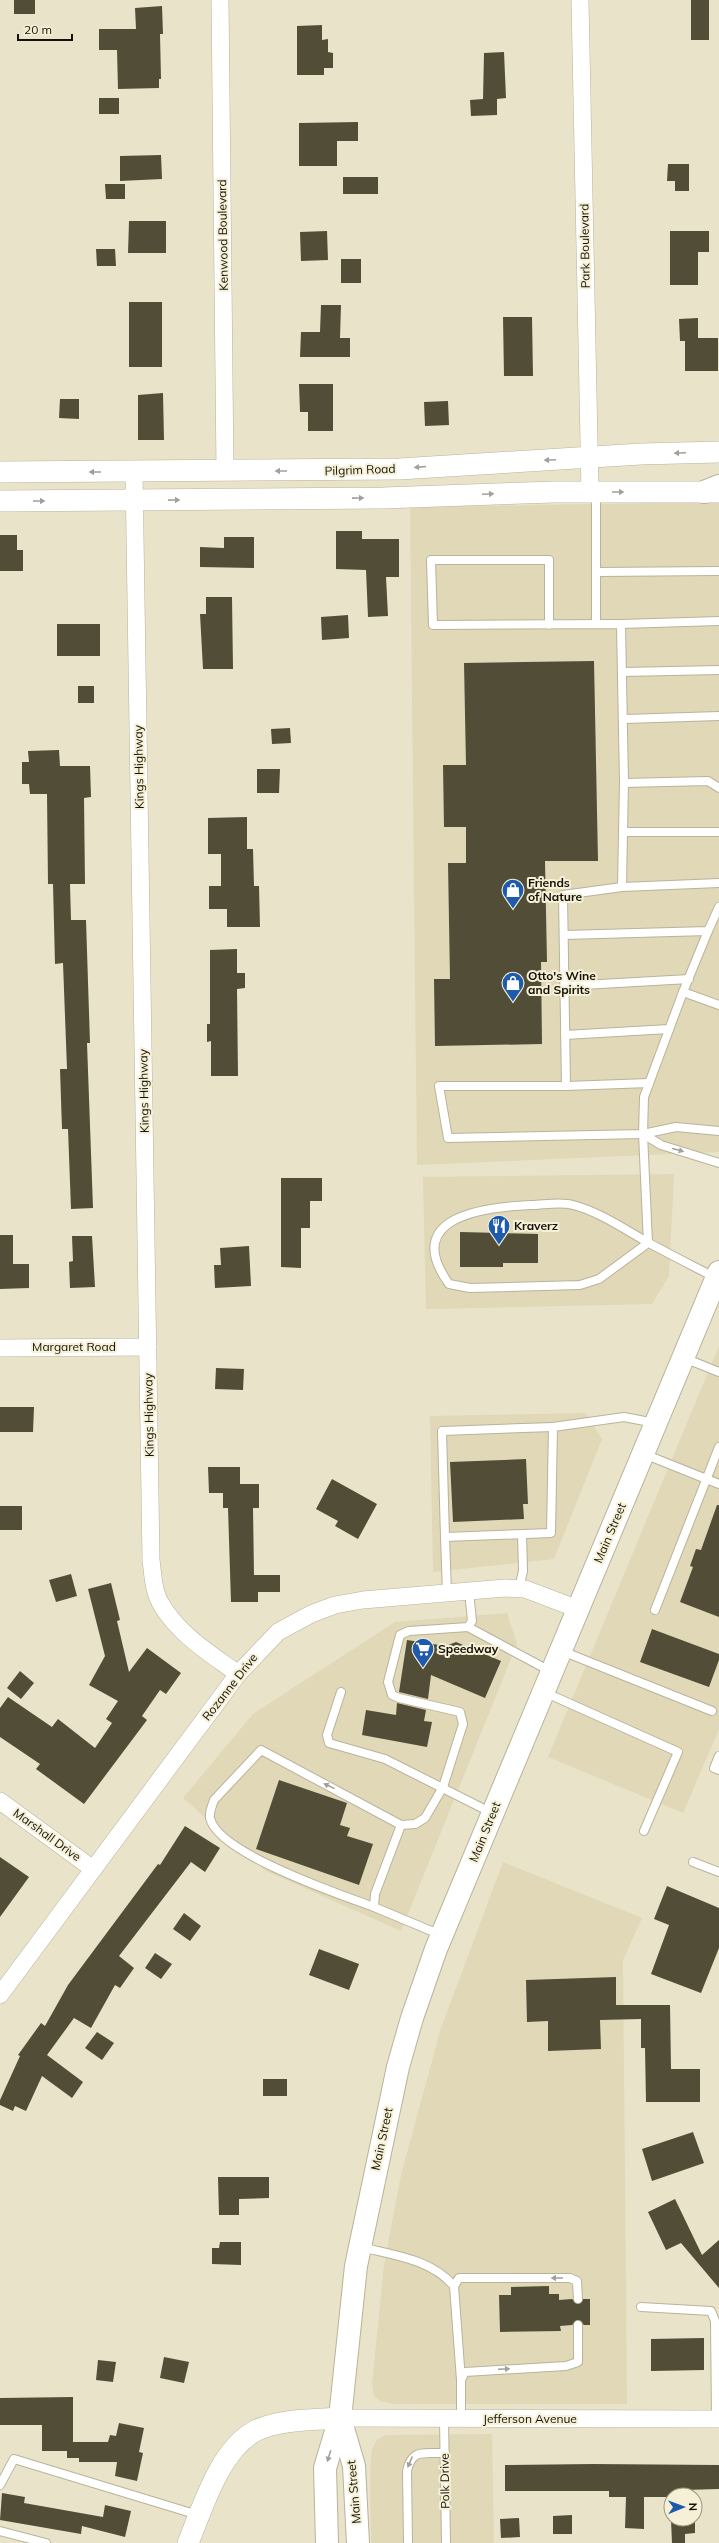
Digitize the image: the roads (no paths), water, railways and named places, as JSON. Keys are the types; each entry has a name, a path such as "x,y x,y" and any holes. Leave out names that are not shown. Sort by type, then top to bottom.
{"main road":[{"name":"Main Street","path":"327,2543 325,2468 340,2418 354,2279 398,2068 412,2018 442,1935 492,1813 718,1275"},
{"name":"Main Street","path":"340,2418 354,2466 358,2543"}],"street":[{"name":"Kenwood Boulevard","path":"220,0 225,471"},
{"name":"Park Boulevard","path":"580,0 589,459 593,492"},
{"name":"Pilgrim Road","path":"0,472 320,471 719,452"},
{"path":"320,471 320,499"},
{"name":"Kings Highway","path":"134,472 148,1347 154,1583 160,1604 176,1626 238,1674"},
{"path":"0,501 320,499 714,490"},
{"name":"Margaret Road","path":"0,1348 148,1347"},
{"name":"Rozanne Drive","path":"0,1995 238,1674 278,1632 311,1614 335,1606 363,1600 469,1591 519,1588 578,1609"},
{"name":"Marshall Drive","path":"0,1801 94,1869"},
{"path":"188,2543 215,2477 238,2446 255,2432 274,2425 340,2418"},
{"name":"Jefferson Avenue","path":"340,2418 717,2419"}],"lane":[{"path":"593,492 596,624"},
{"path":"549,625 549,560 431,560 432,625 549,625 621,624 719,621"},
{"path":"596,572 719,571"},
{"path":"621,624 624,719 622,887"},
{"path":"623,672 719,670"},
{"path":"624,719 719,716"},
{"path":"624,783 708,781 719,788"},
{"path":"623,832 719,832"},
{"path":"566,1086 563,894 622,887 719,883"},
{"path":"648,1243 643,1134 644,1097 683,992 719,907"},
{"path":"564,935 708,931"},
{"path":"565,986 689,979"},
{"path":"683,992 719,1005"},
{"path":"565,1035 669,1030"},
{"path":"649,1083 566,1086 439,1086 448,1138 643,1134 676,1127 719,1131"},
{"path":"643,1134 661,1145 719,1163"},
{"path":"648,1243 599,1279 580,1285 470,1288 449,1284 439,1270 434,1251 440,1229 458,1216 506,1206 572,1204 610,1220 648,1243 718,1275"},
{"path":"683,1358 719,1372"},
{"path":"447,1593 442,1432 553,1427 624,1417 656,1423"},
{"path":"445,1537 551,1533 553,1427"},
{"path":"655,1610 705,1479 719,1447"},
{"path":"643,1453 719,1484"},
{"path":"519,1588 523,1571 522,1534"},
{"path":"468,1627 472,1621 469,1591"},
{"path":"442,1935 374,1907 286,1874 245,1852 216,1830 210,1818 214,1800 261,1750 401,1825 414,1824 425,1818 443,1787 463,1724 460,1712 399,1698 392,1695 388,1682 400,1635 409,1631 468,1627 491,1638 520,1656 552,1671"},
{"path":"561,1650 712,1710"},
{"path":"342,1692 327,1735 330,1743 386,1759 492,1813"},
{"path":"543,1692 678,1752 644,1831"},
{"path":"719,1756 714,1768 719,1770"},
{"path":"374,1907 375,1894 401,1825"},
{"path":"693,1862 719,1872"},
{"path":"360,2247 426,2265 446,2277 454,2286 459,2278 570,2278 577,2281 578,2299"},
{"name":"Polk Drive","path":"446,2543 445,2453 463,2376 454,2286"},
{"path":"641,2307 711,2311 715,2321 717,2419"},
{"path":"463,2376 566,2366 578,2362 578,2325"},
{"path":"408,2543 407,2471 409,2460 416,2455 445,2453"},
{"path":"0,2485 14,2459 200,2516"},
{"path":"0,2531 46,2543"}],"place":[{"name":"Friends of Nature","path":"513,910"},
{"name":"Otto's Wine and Spirits","path":"513,1002"},
{"name":"Kraverz","path":"499,1246"},
{"name":"Speedway","path":"423,1668"}]}
